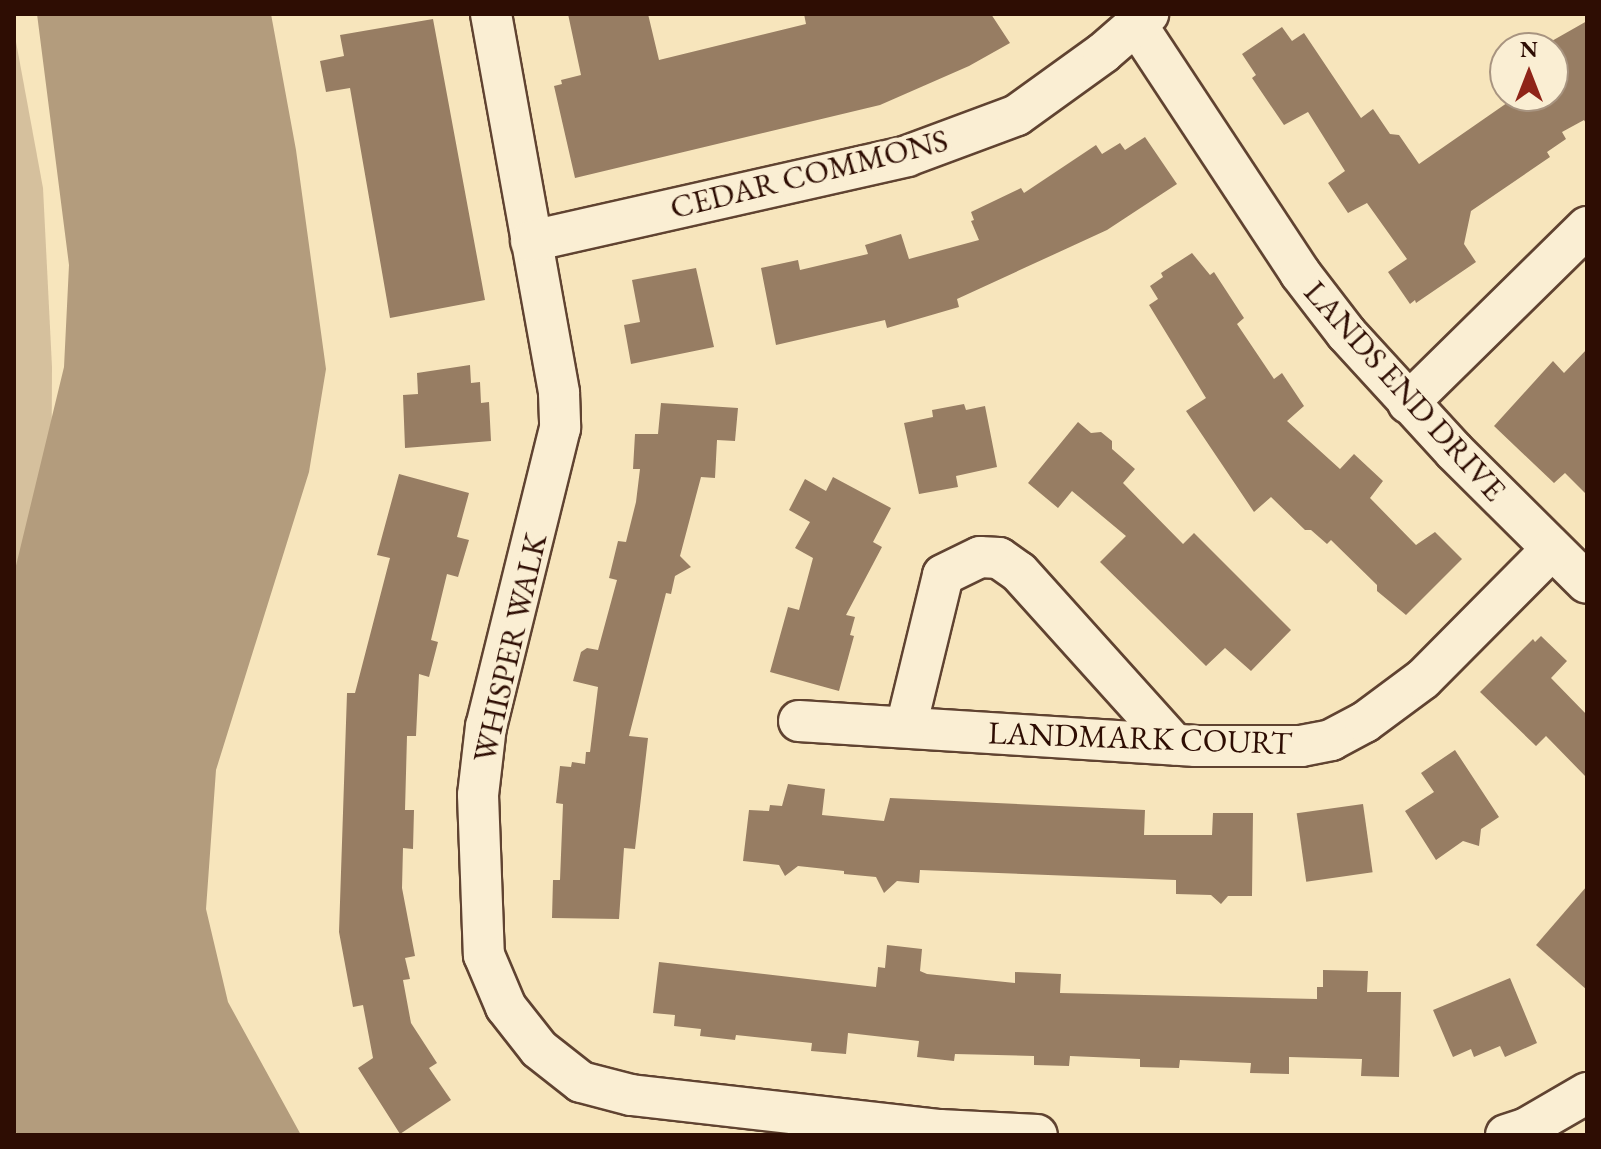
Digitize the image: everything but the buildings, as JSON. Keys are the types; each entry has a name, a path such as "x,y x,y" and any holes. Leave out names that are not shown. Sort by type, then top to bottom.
{"street":[{"name":"WHISPER WALK","path":"491,14 559,393 560,428 486,726 478,795 484,955 506,1007 539,1049 581,1082 631,1095 940,1130 1037,1135"},
{"name":"CEDAR COMMONS","path":"531,241 907,156 1017,115 1103,53 1142,19"},
{"name":"LANDS END DRIVE","path":"1142,19 1300,273 1346,333 1408,403 1587,583"},
{"path":"1408,403 1587,227"},
{"name":"LANDMARK COURT","path":"799,721 1174,744 1301,746 1331,740 1365,722 1423,679 1552,549"},
{"path":"906,727 943,575 980,557 999,558 1019,572 1174,744"},
{"path":"1506,1135 1525,1129 1587,1093"}],"shaded area":[{"path":"37,14 271,14 296,150 326,369 309,472 216,770 206,909 228,1002 301,1135 18,1135 14,1129 14,574 64,367 69,265"},
{"path":"14,31 43,188 52,367 48,1135 14,1135"}]}
